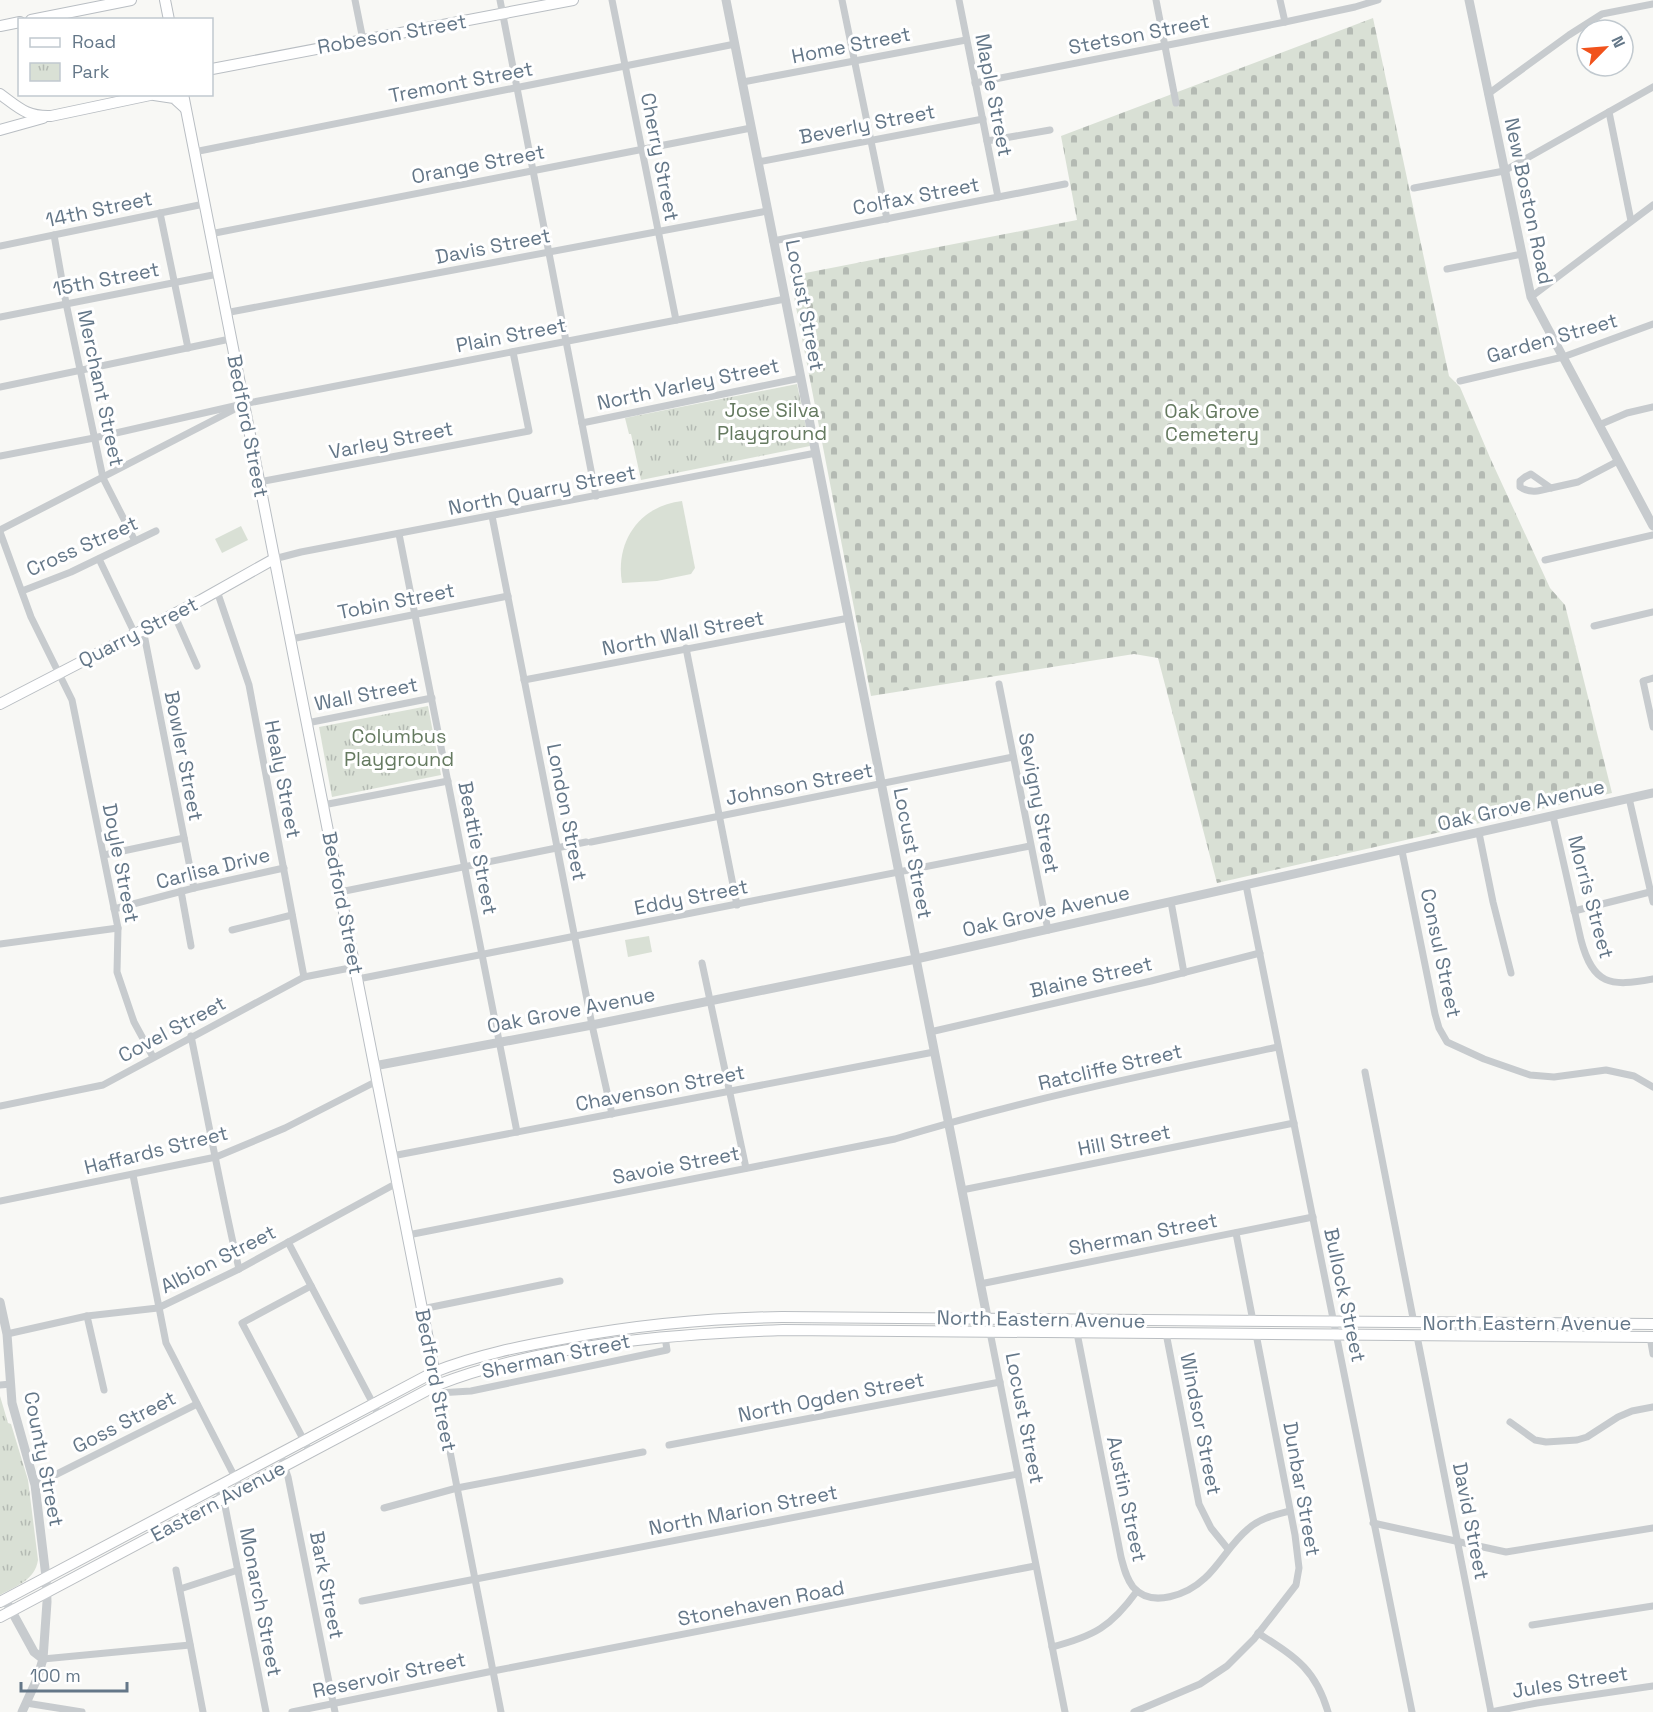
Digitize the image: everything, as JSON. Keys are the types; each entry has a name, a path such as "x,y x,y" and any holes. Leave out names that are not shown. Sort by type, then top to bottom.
{"main road":[{"path":"41,18 131,0"},
{"path":"165,0 169,18"},
{"name":"Robeson Street","path":"213,68 573,0"},
{"path":"0,26 18,22"},
{"path":"0,84 4,97 23,111 36,117 47,117"},
{"path":"0,130 47,117 149,96"},
{"path":"161,96 174,98 185,108"},
{"name":"Bedford Street","path":"183,96 437,1389"},
{"name":"Quarry Street","path":"0,704 174,614 274,559"},
{"name":"North Eastern Avenue","path":"434,1372 485,1355 624,1329 677,1322 769,1317 1653,1324"},
{"name":"North Eastern Avenue","path":"437,1389 485,1369 587,1348 665,1337 783,1330 1651,1337"},
{"name":"Eastern Avenue","path":"3,1601 434,1372"},
{"name":"Eastern Avenue","path":"0,1617 380,1415 437,1389"}],"street":[{"path":"355,0 363,40"},
{"path":"500,0 596,496"},
{"name":"Cherry Street","path":"612,0 676,320"},
{"name":"Locust Street","path":"726,0 1065,1712"},
{"path":"842,0 887,219"},
{"name":"Maple Street","path":"959,0 998,197"},
{"path":"1156,0 1176,103"},
{"path":"1280,0 1285,22"},
{"name":"Stetson Street","path":"975,83 1285,22 1378,0"},
{"name":"New Boston Road","path":"1469,0 1531,297 1653,526"},
{"path":"1488,94 1602,14 1653,2"},
{"name":"Home Street","path":"742,82 966,40"},
{"name":"Tremont Street","path":"194,152 735,44"},
{"path":"1414,188 1504,171 1653,87"},
{"path":"1609,112 1631,221"},
{"name":"Beverly Street","path":"758,162 982,119"},
{"name":"Orange Street","path":"210,234 751,128"},
{"path":"987,141 1050,130"},
{"name":"Colfax Street","path":"773,241 1065,184"},
{"name":"14th Street","path":"0,246 204,204"},
{"path":"1531,297 1653,205"},
{"name":"Davis Street","path":"225,313 767,211"},
{"path":"160,213 188,348"},
{"name":"Merchant Street","path":"54,235 103,478 135,541"},
{"path":"1447,269 1522,254"},
{"name":"15th Street","path":"0,317 218,274"},
{"name":"Plain Street","path":"0,456 94,438 243,404 785,298"},
{"name":"Garden Street","path":"1460,381 1563,357 1653,324"},
{"path":"0,387 230,339"},
{"name":"Varley Street","path":"259,482 529,431 513,352"},
{"name":"North Varley Street","path":"582,423 801,378"},
{"path":"0,531 243,404"},
{"path":"1599,425 1612,418 1653,407"},
{"name":"North Quarry Street","path":"274,559 816,453"},
{"path":"1551,488 1578,482 1618,461"},
{"name":"London Street","path":"492,516 574,937 612,1114"},
{"name":"Doyle Street","path":"0,531 31,617 72,700 118,928 117,972 134,1022 153,1057"},
{"name":"Cross Street","path":"22,591 71,572 156,531"},
{"name":"Beattie Street","path":"399,534 517,1132"},
{"path":"1545,560 1653,536"},
{"name":"Bowler Street","path":"99,559 139,632 195,888"},
{"name":"Healy Street","path":"216,591 249,685 304,977"},
{"name":"Tobin Street","path":"291,639 507,596"},
{"path":"1594,626 1653,612"},
{"path":"174,614 197,666"},
{"name":"North Wall Street","path":"524,680 849,618"},
{"path":"687,648 737,905"},
{"path":"1653,678 1643,681 1653,728"},
{"name":"Sevigny Street","path":"999,684 1047,930"},
{"name":"Wall Street","path":"307,723 432,698"},
{"name":"Johnson Street","path":"340,892 1013,757"},
{"path":"323,806 448,781"},
{"name":"Oak Grove Avenue","path":"374,1066 592,1025 916,959 1653,793"},
{"path":"1629,798 1653,902"},
{"name":"Morris Street","path":"1553,816 1586,958 1596,975 1606,980 1633,983 1653,979"},
{"path":"1479,833 1511,974"},
{"path":"104,855 184,838"},
{"name":"Eddy Street","path":"358,979 1030,846"},
{"name":"Consul Street","path":"1402,851 1435,1014 1439,1028 1447,1042 1484,1059 1530,1075 1554,1077 1604,1071 1634,1076 1653,1087"},
{"name":"Carlisa Drive","path":"114,909 284,868"},
{"name":"Bullock Street","path":"1246,885 1412,1712"},
{"path":"181,891 191,946"},
{"path":"1574,910 1650,892"},
{"path":"1171,902 1184,973"},
{"path":"232,930 292,915"},
{"path":"0,944 118,928"},
{"name":"Blaine Street","path":"930,1032 1260,953"},
{"path":"702,963 746,1168"},
{"name":"Covel Street","path":"0,1106 103,1085 304,977 356,967"},
{"path":"191,1036 239,1269"},
{"name":"Ratcliffe Street","path":"949,1122 1141,1076 1278,1047"},
{"name":"Chavenson Street","path":"392,1156 934,1052"},
{"path":"1365,1072 1414,1323"},
{"name":"Haffards Street","path":"0,1200 216,1157 285,1128 377,1081"},
{"name":"Savoie Street","path":"408,1235 895,1139 949,1122"},
{"name":"Hill Street","path":"962,1190 1294,1123"},
{"path":"133,1175 166,1343 241,1489"},
{"name":"Albion Street","path":"7,1334 87,1316 158,1308 239,1269 397,1183"},
{"name":"Sherman Street","path":"980,1284 1312,1217"},
{"path":"1236,1233 1253,1321"},
{"path":"288,1242 380,1415"},
{"path":"422,1309 560,1281"},
{"path":"310,1452 242,1323 311,1286"},
{"name":"County Street","path":"0,1302 7,1334 15,1416 35,1485 47,1592 43,1659 24,1708"},
{"path":"87,1316 104,1390"},
{"name":"Austin Street","path":"1077,1333 1121,1557 1126,1577 1137,1591 1150,1597 1162,1598 1187,1591 1205,1578 1248,1528 1265,1517 1290,1511"},
{"name":"Windsor Street","path":"1166,1333 1199,1504 1211,1528 1228,1549"},
{"name":"Dunbar Street","path":"1134,1712 1200,1684 1227,1666 1258,1634 1296,1585 1299,1568 1290,1511 1256,1334"},
{"name":"David Street","path":"1418,1336 1491,1712"},
{"name":"Sherman Street","path":"437,1389 471,1391 667,1350 665,1337"},
{"path":"1651,1337 1653,1354"},
{"name":"North Ogden Street","path":"669,1445 1000,1382"},
{"path":"0,1385 11,1384"},
{"name":"Bedford Street","path":"437,1389 501,1712"},
{"name":"Goss Street","path":"35,1485 196,1404"},
{"path":"1510,1422 1536,1440 1546,1442 1577,1440 1587,1437 1618,1417 1632,1411 1653,1407"},
{"path":"384,1509 457,1488 643,1452"},
{"name":"Bark Street","path":"280,1453 285,1465 335,1712"},
{"name":"North Marion Street","path":"362,1601 1018,1474"},
{"name":"Monarch Street","path":"217,1486 223,1498 266,1712"},
{"path":"1373,1523 1506,1552 1653,1528"},
{"name":"Stonehaven Road","path":"492,1671 1035,1566"},
{"path":"176,1570 203,1712"},
{"path":"180,1589 238,1570"},
{"path":"1052,1647 1091,1636 1119,1614 1137,1591"},
{"path":"3,1601 34,1652 43,1659 190,1645"},
{"path":"1532,1625 1653,1606"},
{"path":"1258,1634 1290,1654 1314,1677 1326,1711"},
{"name":"Reservoir Street","path":"292,1712 492,1671"},
{"name":"Jules Street","path":"1491,1712 1653,1686"},
{"path":"24,1708 82,1712"}],"green space":[{"name":"Oak Grove Cemetery","path":"1373,18 1449,376 1460,387 1550,588 1565,605 1612,793 1217,883 1158,658 1134,654 871,696 790,276 1077,220 1061,136"},
{"name":"Jose Silva Playground","path":"797,384 810,446 641,480 631,434 629,434 625,418"},
{"path":"682,501 695,568 691,574 657,581 622,583 622,554 633,528 654,510"},
{"path":"241,526 248,540 222,553 215,539"},
{"name":"Columbus Playground","path":"428,706 441,775 332,797 319,727"},
{"path":"649,936 652,952 628,957 625,940"},
{"path":"0,1396 28,1480 38,1560 29,1577 0,1595"}]}
